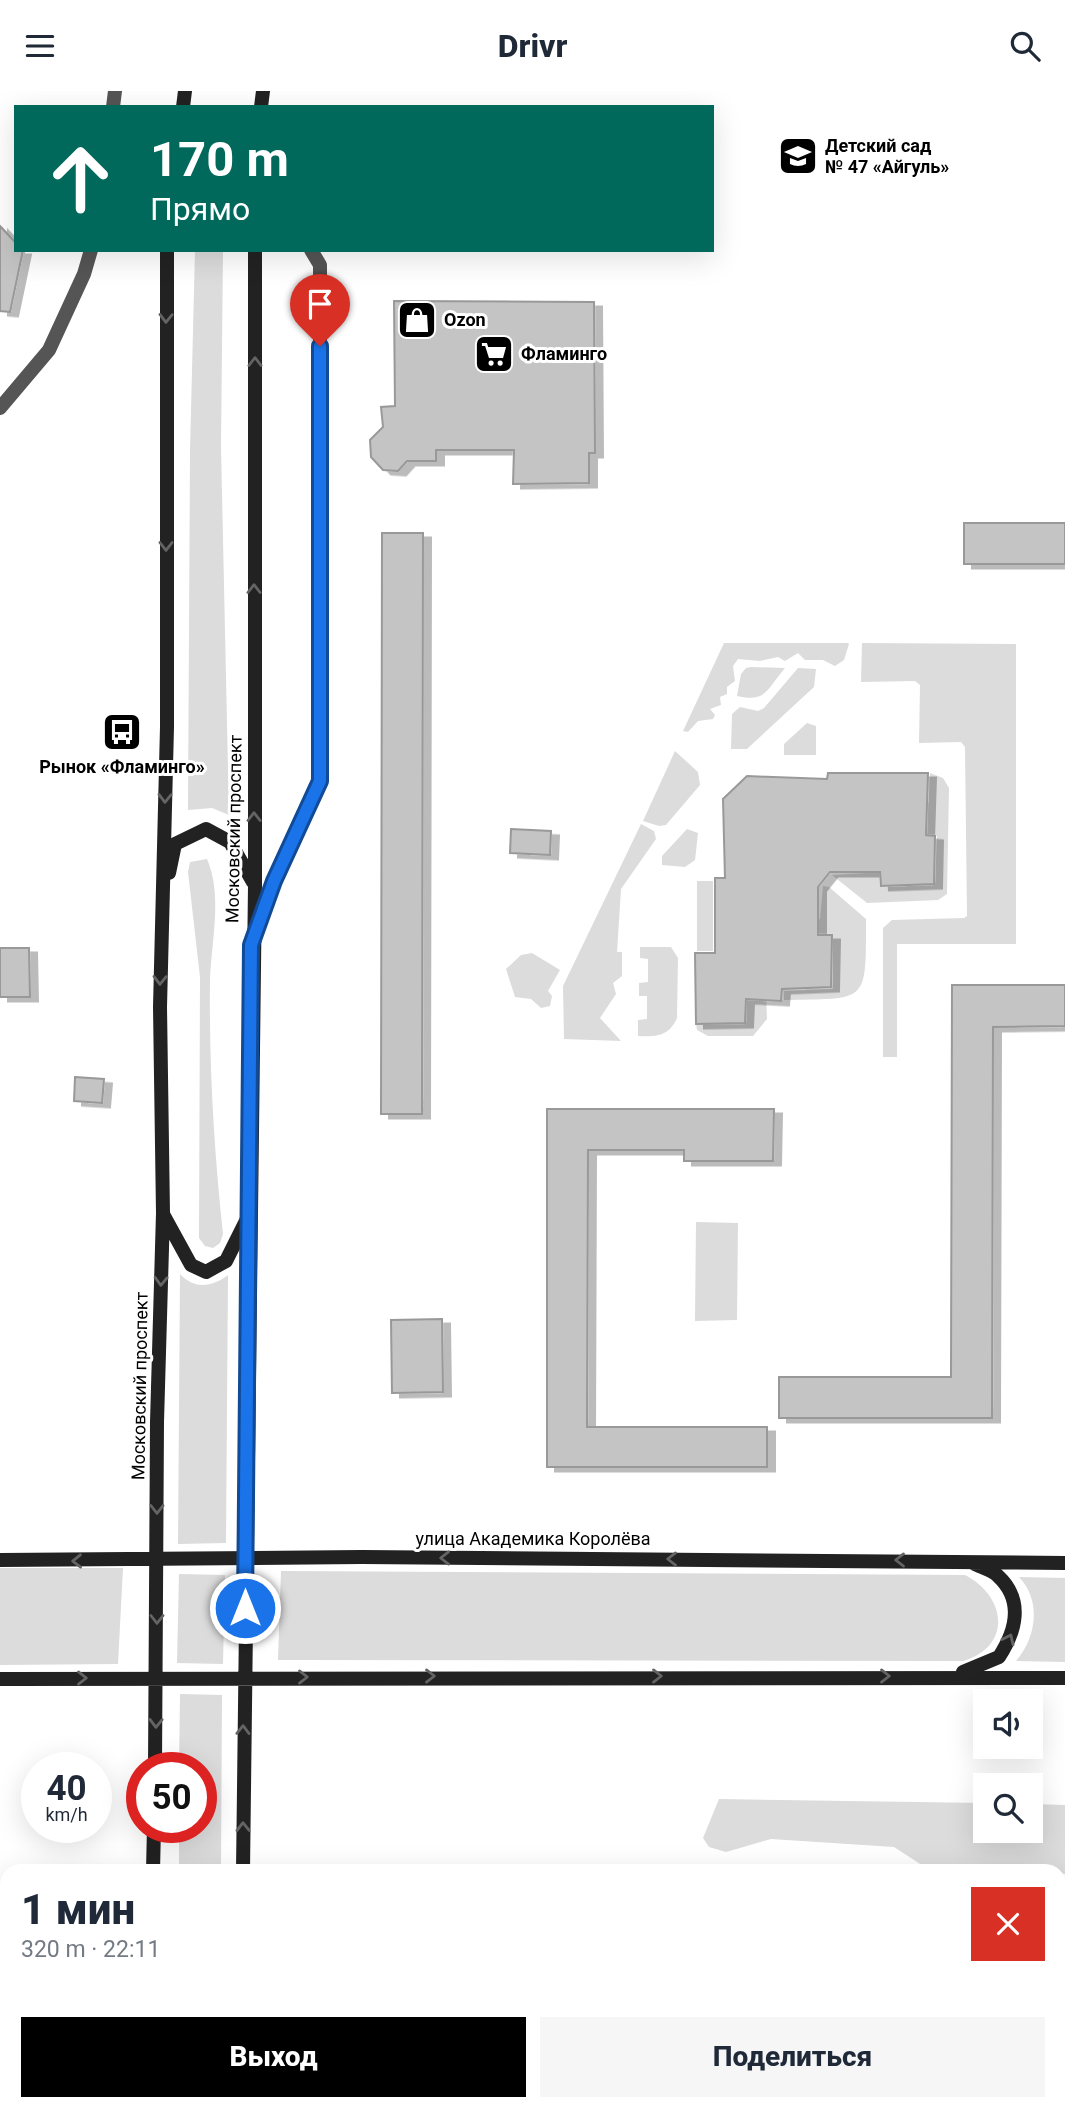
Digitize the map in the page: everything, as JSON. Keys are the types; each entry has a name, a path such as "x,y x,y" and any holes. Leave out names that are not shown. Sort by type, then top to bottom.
{"main road":[{"name":"Московский проспект","path":"155,1752 163,1213 162,912 167,727 167,252"},
{"name":"Московский проспект","path":"243,1864 251,945 255,885 255,252"},
{"path":"162,912 175,844 206,829 230,842 255,885"},
{"path":"163,1213 191,1265 206,1272 226,1261 249,1214"},
{"name":"улица Академика Королёва","path":"0,1560 968,1560 1065,1563"},
{"path":"955,1676 999,1657 1017,1621 1011,1596 998,1575 968,1560"},
{"path":"0,1679 955,1676 1065,1678"},
{"path":"153,1864 154,1843"}],"street":[{"path":"0,408 50,350 84,274 90,252"},
{"path":"251,945 274,881 320,781 320,265 313,252"}],"shaded area":[{"path":"195,252 223,252 221,447 229,815 212,808 188,810 190,451"},
{"path":"724,643 849,644 844,660 835,666 823,660 805,660 798,653 785,661 778,657 760,661 738,659 733,666 735,681 727,687 727,694 720,697 721,705 710,709 715,715 713,719 698,721 688,732 683,731"},
{"path":"862,643 1016,644 1016,944 897,944 897,1057 883,1057 883,928 892,920 967,916 965,747 961,742 919,743 920,685 915,681 861,682"},
{"path":"746,668 785,668 765,693 747,698 737,696 741,674"},
{"path":"798,668 816,669 814,687 747,749 731,749 732,714 740,707 758,711 764,708"},
{"path":"807,723 816,726 816,755 784,755 784,744"},
{"path":"675,751 698,772 700,785 666,825 659,826 643,821"},
{"path":"930,773 943,778 949,788 947,894 938,900 867,903 832,875 867,873 868,866 879,866 880,887 935,885 937,836 927,834"},
{"path":"641,824 654,831 656,839 621,889 617,952 622,952 622,976 613,983 616,994 600,1018 621,1041 564,1039 563,986"},
{"path":"687,829 698,833 695,860 685,867 662,865 662,856"},
{"path":"207,859 212,873 215,904 210,981 210,1045 223,1234 220,1243 213,1248 205,1246 199,1238 200,977 188,872 190,862"},
{"path":"697,881 713,881 713,951 697,951"},
{"path":"823,886 829,887 866,919 865,968 862,982 856,991 847,996 784,1000 784,991 833,989 833,934 812,933 812,921 820,919"},
{"path":"640,947 671,947 678,958 677,1018 670,1029 657,1035 638,1036 638,1020 647,1019 647,996 639,996 639,983 648,982 648,959 640,958"},
{"path":"532,953 560,970 548,991 552,996 550,1006 541,1008 531,999 515,997 506,969 521,955"},
{"path":"766,990 767,1019 753,1036 708,1036 697,1030 696,1024 746,1024 747,991"},
{"path":"696,1222 738,1223 737,1320 695,1321"},
{"path":"180,1274 198,1285 216,1282 228,1275 226,1543 178,1544"},
{"path":"0,1568 123,1568 118,1664 0,1665"},
{"path":"281,1571 965,1575 989,1595 996,1607 998,1620 996,1633 990,1644 979,1654 963,1661 278,1660"},
{"path":"179,1574 225,1575 223,1664 177,1663"},
{"path":"1019,1577 1065,1578 1065,1662 1016,1661 1028,1642 1034,1619 1031,1597"},
{"path":"180,1694 222,1695 221,1864 179,1864 179,1843 217,1843 217,1752 179,1752"},
{"path":"719,1799 973,1803 973,1843 1043,1843 1043,1804 1065,1805 1065,1864 920,1864 894,1847 771,1839 726,1852 709,1847 703,1838"}],"building":[{"path":"0,226 14,241 14,252 23,252 10,312 0,311"},
{"name":"Фламинго","path":"394,301 594,302 595,453 589,453 589,483 513,484 514,450 436,450 436,461 407,461 398,471 383,470 371,457 370,440 383,427 381,407 395,406"},
{"path":"964,523 1065,523 1065,564 964,564"},
{"path":"382,533 423,533 422,1114 381,1114"},
{"path":"828,773 928,773 926,835 935,836 934,884 881,886 880,872 830,872 818,887 818,935 832,935 831,987 782,989 781,1001 746,999 745,1023 696,1024 695,953 715,953 715,878 725,878 723,799 747,776 827,779"},
{"path":"511,829 551,831 550,855 510,853"},
{"path":"0,948 29,948 30,997 0,997"},
{"path":"952,985 1065,985 1065,1026 993,1027 992,1418 779,1418 779,1377 951,1377"},
{"path":"75,1077 104,1079 102,1103 74,1101"},
{"path":"547,1109 774,1109 773,1161 684,1161 684,1150 588,1150 587,1427 767,1427 767,1467 547,1467"},
{"path":"442,1319 443,1392 392,1393 391,1320"}],"place":[{"name":"Детский сад № 47 «Айгуль»","path":"798,156"},
{"name":"Ozon","path":"417,320"},
{"name":"Фламинго","path":"494,354"},
{"name":"Рынок «Фламинго»","path":"122,732"}],"route":[{"path":"245,1608 251,945 274,881 320,781 320,346"}]}
